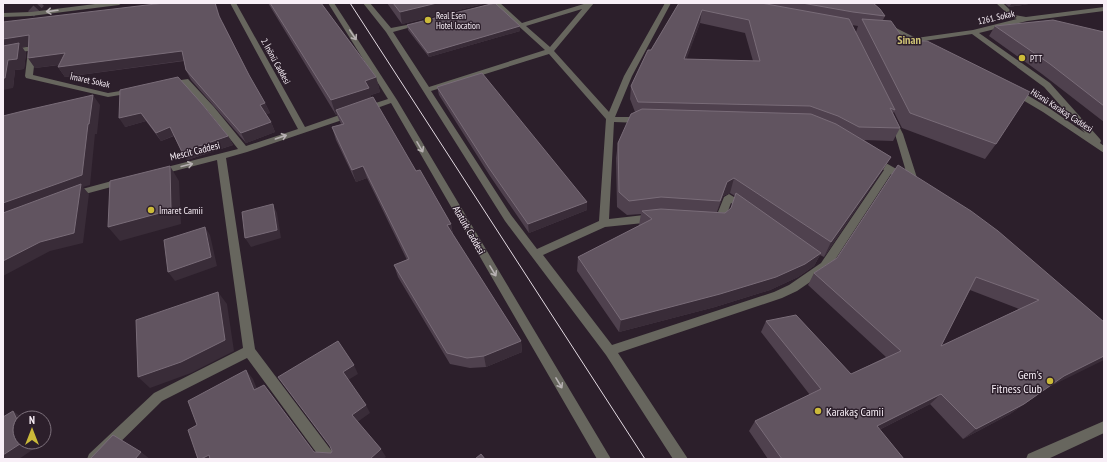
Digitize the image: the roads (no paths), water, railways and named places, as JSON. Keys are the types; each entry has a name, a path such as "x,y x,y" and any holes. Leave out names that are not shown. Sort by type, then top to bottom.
{"street":[{"path":"3,15 30,14 119,3"},
{"name":"2. İnönü Caddesi","path":"233,3 302,129"},
{"name":"Atatürk Caddesi","path":"331,3 392,100 604,459"},
{"path":"366,3 389,31 428,90 508,218 610,351 681,459"},
{"path":"604,223 610,119 628,76 668,3"},
{"path":"999,3 1013,16 1050,25"},
{"path":"494,4 522,25 550,51 610,119 649,120"},
{"path":"428,90 550,51 591,4"},
{"path":"522,25 591,4"},
{"name":"1261. Sokak","path":"915,40 972,32 1027,19 1104,9"},
{"path":"389,31 427,21"},
{"path":"884,21 893,30 936,50"},
{"path":"881,32 893,30"},
{"path":"972,32 1048,85 1104,150"},
{"name":"İmaret Sokak","path":"3,53 32,48 29,76 108,95 139,90"},
{"path":"162,86 185,82 211,109 244,150"},
{"name":"Hüsnü Karakaş Caddesi","path":"1009,88 1046,110 1104,150"},
{"name":"Mescit Caddesi","path":"152,174 244,150 302,129 392,100"},
{"path":"865,154 917,186 899,134 888,113"},
{"path":"221,156 249,351 329,459"},
{"path":"610,351 778,295 793,288 825,266 890,169"},
{"path":"68,197 129,180"},
{"path":"706,220 720,221 729,197 754,214"},
{"path":"536,254 604,223 665,218"},
{"path":"814,257 825,266"},
{"path":"94,459 158,397 249,351"},
{"path":"1033,459 1104,427"}],"tunnel":[{"path":"31,14 41,3"}],"tram line":[{"path":"350,3 645,459"}],"place":[{"name":"Real Esen Hotel location","path":"428,20"},
{"name":"PTT","path":"1022,58"},
{"name":"İmaret Camii","path":"151,210"},
{"name":"Gem's Fitness Club","path":"1050,381"},
{"name":"Karakaş Camii","path":"818,411"}],"district":[{"name":"Sinan","path":"909,39"}]}
